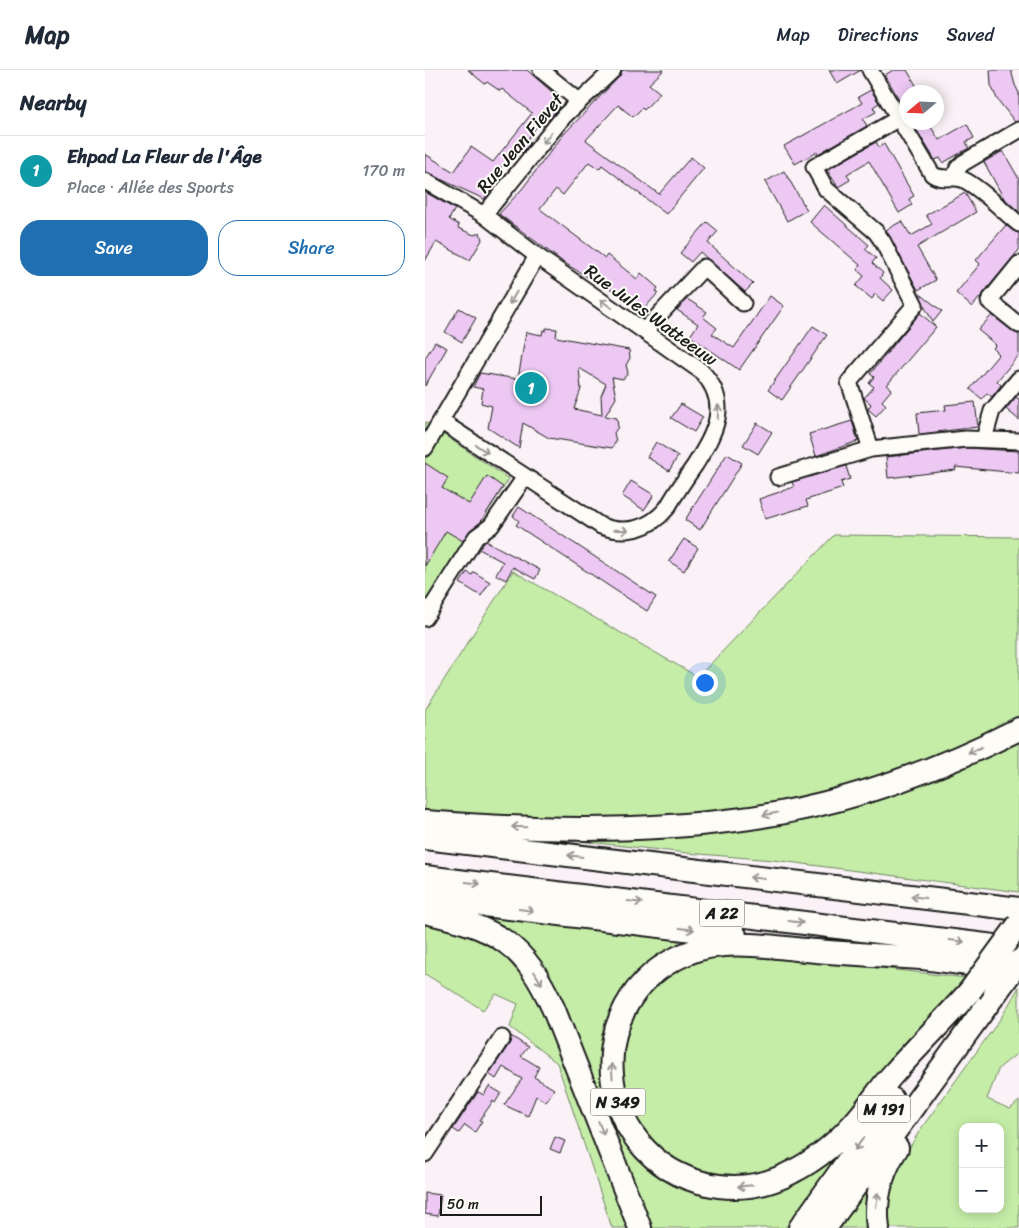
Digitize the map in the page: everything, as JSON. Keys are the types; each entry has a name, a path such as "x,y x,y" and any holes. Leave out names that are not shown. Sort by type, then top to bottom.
{"highway":[{"path":"425,822 514,827 603,828 669,826 737,820 800,808 869,791 938,766 1019,730"},
{"name":"A 22","path":"425,838 1019,909"},
{"name":"A 22","path":"425,877 1019,949"},
{"path":"425,898 1019,970"},
{"path":"425,912 472,924 489,931 518,952 533,970 554,1010 640,1228"},
{"name":"M 191","path":"800,1228 1019,924"},
{"name":"N 349","path":"923,958 728,945 705,947 674,959 647,978 627,1003 613,1038 611,1071 614,1088 627,1123 647,1152 667,1167 691,1179 726,1187 745,1186 777,1179 805,1165 836,1141 859,1118 892,1075 970,991"},
{"name":"M 191","path":"825,1228 1019,961"},
{"path":"878,1228 877,1198 888,1163 903,1138 958,1060 995,994"}],"street":[{"path":"541,70 579,101"},
{"name":"Rue Jean Fievet","path":"425,181 484,215 565,116 613,70"},
{"path":"871,70 899,118 814,167 826,189 876,232 915,305 849,382 871,449"},
{"path":"906,130 932,174 940,178 960,178 973,185 1019,224"},
{"path":"954,177 958,168 963,163 1019,130"},
{"name":"Rue Jules Watteeuw","path":"442,422 594,522 608,528 621,530 635,529 649,524 662,514 710,441 717,424 717,399 710,382 701,370 537,256 484,215"},
{"path":"425,448 442,422 537,256"},
{"path":"1019,264 989,300 1019,325"},
{"path":"644,331 704,266 743,303"},
{"path":"984,439 992,411 1019,379"},
{"path":"779,477 871,449 966,439 1019,441"},
{"path":"425,618 476,537 491,526 525,477"},
{"path":"425,1154 502,1038"}],"green space":[{"path":"425,422 509,479 425,607"},
{"path":"834,535 1019,537 1019,716 970,743 862,782 776,802 681,816 599,820 425,814 425,710 513,571 698,677"},
{"path":"1019,739 1019,892 773,860 570,840 571,837 664,835"},
{"path":"486,914 678,937 678,950 639,977 609,1098 697,1189 832,1157 835,1160 785,1228 647,1228 564,1018 484,921"},
{"path":"425,922 467,930 511,958 547,1014 630,1228 612,1228 557,1063 510,1027 518,1004 496,994 483,1010 425,974"},
{"path":"741,952 966,978 836,1128 812,1148 788,1163 764,1173 733,1177 708,1176 684,1166 647,1137 635,1119 625,1095 622,1073 623,1048 632,1016 653,984 683,964 712,954"},
{"path":"1019,987 1019,1052 999,1068 987,1099 1010,1109 1019,1101 1019,1228 887,1228 888,1202 894,1174 920,1130 1001,1018"},
{"path":"869,1186 870,1228 839,1228"}],"building":[{"path":"468,70 527,70 558,97 559,107 543,126 539,123 527,140 530,143 522,153 517,149 497,172 503,176 484,199 425,172 425,154 454,172 471,147 493,162 532,113 502,89 500,91 487,82 485,84"},
{"path":"622,70 664,70 649,84 660,93 644,110 642,108 633,117 618,105 586,140 659,194 691,157 704,168 666,214 602,165 599,169 589,162 563,195 556,189 540,209 605,258 607,255 637,279 641,273 658,288 656,291 658,293 642,311 599,281 590,276 589,278 563,262 499,214 522,189 563,135 619,77"},
{"path":"829,70 861,70 837,84"},
{"path":"893,70 907,70 916,85 899,85 899,99 885,75"},
{"path":"990,70 1011,70 1019,93 1019,121 1015,122 997,99 991,85"},
{"path":"871,90 879,103 873,107 876,112 863,119 867,126 818,154 817,152 795,164 784,146 862,103 858,97"},
{"path":"967,124 974,138 966,142 969,148 943,163 940,158 935,160 917,130 933,130 939,140"},
{"path":"876,142 879,147 884,144 914,196 909,199 912,205 899,213 869,161 847,174 850,180 838,187 827,170"},
{"path":"1003,151 1019,179 1019,212 1003,197 984,162"},
{"path":"784,171 807,210 787,221 765,182"},
{"path":"425,192 455,209 449,219 459,225 458,228 474,235 480,232 482,240 470,260 436,242 425,261"},
{"path":"965,193 976,212 917,247 936,280 918,290 886,230 902,221 911,236 932,224 926,215"},
{"path":"824,205 869,245 865,249 876,258 872,263 883,273 880,278 893,290 883,301 875,294 872,299 856,286 864,276 857,270 860,265 810,222"},
{"path":"707,222 718,231 708,243 753,284 745,292 700,252 691,262 680,253"},
{"path":"1006,225 1019,233 1019,250 972,307 956,293 980,264 976,260"},
{"path":"919,293 942,311 933,322 924,306"},
{"path":"770,296 784,306 739,370 690,336 698,324 677,310 687,299 707,312 703,317 717,328 712,334 734,348"},
{"path":"459,308 476,318 462,342 445,332"},
{"path":"920,313 936,327 887,385 892,389 882,401 886,405 876,416 868,409 871,404 864,398 874,387 869,383 874,377 870,374"},
{"path":"992,315 1019,335 1019,355 997,381 1001,385 992,397 987,393 982,399 970,389 999,354 993,348 996,345 978,330"},
{"path":"813,326 827,335 782,400 768,390"},
{"path":"546,328 557,329 556,337 629,350 630,358 626,365 628,373 623,379 612,377 616,398 605,416 617,418 618,427 614,433 616,441 612,448 549,438 523,423 519,448 488,428 492,406 481,403 483,389 473,387 480,373 518,379 526,332 542,335 543,330 546,331","holes":["579,368 606,384 601,396 602,415 574,409 581,389"]},
{"path":"435,342 447,348 425,386 425,358"},
{"path":"1016,397 1019,399 1019,420 1006,409"},
{"path":"975,402 978,427 919,434 917,413 946,410 945,405"},
{"path":"681,404 703,417 694,432 671,418"},
{"path":"852,421 858,441 816,456 809,434"},
{"path":"757,423 772,432 758,454 743,445"},
{"path":"656,442 678,456 669,471 647,457"},
{"path":"966,448 1019,451 1019,473 955,467 956,470 888,478 886,457"},
{"path":"727,454 742,463 700,530 685,520"},
{"path":"425,463 448,478 442,488 469,504 487,476 503,487 480,523 470,530 463,541 446,531 425,566"},
{"path":"846,466 850,479 841,482 843,488 806,500 808,506 765,519 759,499 794,487 792,482"},
{"path":"631,481 654,495 644,510 622,496"},
{"path":"519,507 656,597 647,611 516,525 519,521 513,516"},
{"path":"684,539 698,548 684,571 669,561"},
{"path":"486,541 540,570 535,579 513,567 506,580 496,575 503,562 479,549"},
{"path":"467,572 472,575 474,572 490,582 481,596 460,583"},
{"path":"511,1036 528,1047 521,1056 539,1067 534,1077 554,1089 546,1102 536,1096 528,1116 504,1105 522,1079 503,1067 496,1079 489,1074 510,1043"},
{"path":"489,1086 501,1093 480,1120 482,1121 475,1132 465,1125 459,1133 453,1129 478,1092 484,1095"},
{"path":"555,1137 565,1141 560,1153 550,1149"},
{"path":"425,1193 441,1195 438,1216 425,1214"}],"place":[{"name":"Ehpad La Fleur de l'Âge","path":"531,388"}]}
